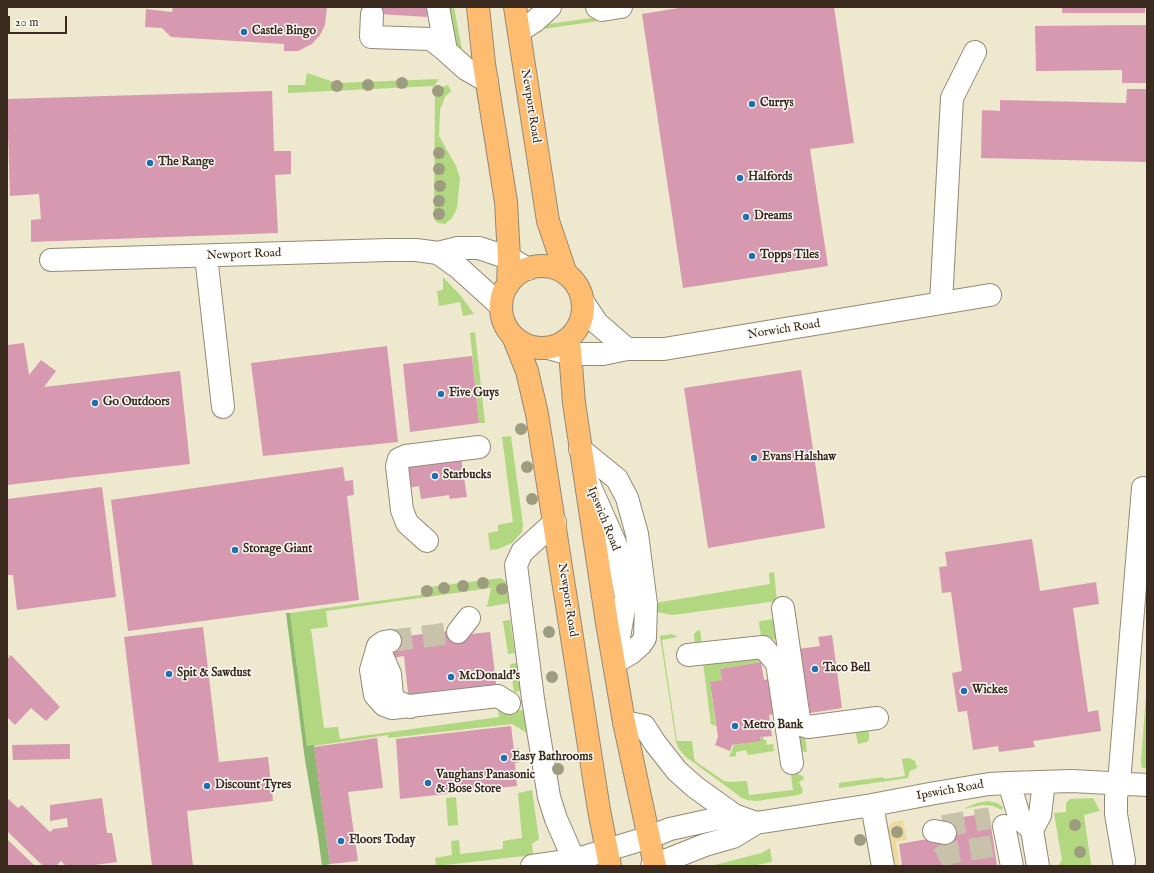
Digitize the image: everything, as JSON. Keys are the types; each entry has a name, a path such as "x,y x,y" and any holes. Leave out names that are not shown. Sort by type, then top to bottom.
{"main road":[{"path":"478,7 487,81 506,202 509,258 508,285"},
{"name":"Newport Road","path":"515,7 548,221 566,274"},
{"path":"570,346 539,348 520,342 513,336 505,325 501,306 504,292 517,275 528,269 539,266 551,267 566,274 572,279 579,290 583,302 583,314 570,346 574,403 583,470 624,722 643,813 650,837 654,866"},
{"name":"Newport Road","path":"513,336 527,371 537,414 599,810 608,858"}],"street":[{"path":"438,7 446,51"},
{"path":"519,31 536,21 550,7"},
{"path":"597,7 602,10 621,7"},
{"path":"372,14 371,37 431,39 466,69 487,81"},
{"path":"941,303 952,98 975,52"},
{"name":"Newport Road","path":"50,260 388,250 416,250 438,253 458,248 479,248 509,258 528,269"},
{"name":"Newport Road","path":"438,253 459,268 501,306"},
{"path":"206,256 223,408"},
{"name":"Norwich Road","path":"570,346 603,354 627,349 664,349 990,295"},
{"path":"583,302 597,323 627,349"},
{"path":"427,541 407,523 402,510 397,466 399,459 406,456 479,447"},
{"path":"580,449 617,479 627,498 637,534 646,604 645,638 641,644 614,663"},
{"path":"1124,861 1116,814 1116,797 1119,783 1143,488"},
{"path":"555,522 522,552 516,565 533,699 549,797 556,819 576,863"},
{"path":"783,608 799,719 802,725 808,727 877,718"},
{"path":"384,643 371,670 375,695 384,705 392,708 410,707 498,696 509,703"},
{"path":"688,656 763,647 777,663 792,763"},
{"name":"Ipswich Road","path":"624,722 644,726 677,771 695,787 734,815 756,823"},
{"name":"Ipswich Road","path":"654,866 705,845 733,837 756,823 872,805 935,792 989,784 1009,783 1072,781 1145,785"},
{"path":"1033,837 1040,815 1044,782"},
{"path":"1009,783 1020,819 1033,837 1038,866"},
{"path":"872,805 883,866"},
{"path":"532,866 576,863 608,858 650,837 687,825 734,815"},
{"path":"999,841 1033,837"}],"green space":[{"path":"446,7 454,7 462,50 457,46 452,37"},
{"path":"626,13 626,17 543,29 542,25"},
{"path":"307,73 337,83 439,79 434,86 288,93 288,85 305,85"},
{"path":"448,85 451,91 445,97 440,110 439,136 456,166 460,178 457,208 452,218 445,224 438,223 434,219 435,89"},
{"path":"443,277 461,296 474,314 463,316 460,302 439,306 437,291 443,290"},
{"path":"475,332 485,423 479,423 470,333"},
{"path":"511,436 523,525 522,532 512,543 498,549 490,550 488,533 498,531 498,525 513,522 502,437"},
{"path":"774,572 777,601 673,615 656,612 655,603 770,584 769,573"},
{"path":"501,578 507,583 509,603 487,607 491,588 326,611 328,627 311,629 324,728 338,727 340,739 499,717 498,710 513,708 524,711 527,733 512,724 388,738 388,735 307,747 290,613 421,595 421,588"},
{"path":"286,613 290,613 307,746 314,745 330,864 322,866 305,760"},
{"path":"775,619 780,623 793,722 797,730 804,733 863,727 869,732 869,739 867,742 858,744 855,730 805,737 807,752 799,751 795,745 781,648 776,640 767,637 701,647 695,642 694,634 700,630 702,645 761,636 760,621"},
{"path":"510,620 515,653 508,654 503,621"},
{"path":"672,634 677,637 662,640 677,741 692,741 695,761 724,781 747,781 749,795 793,790 791,775 798,774 803,776 804,779 799,782 803,791 802,793 799,795 756,801 747,800 742,798 686,757 679,749 676,742 660,636"},
{"path":"757,658 761,662 720,669 722,680 710,682 716,726 711,724 703,663"},
{"path":"517,663 521,691 514,692 510,664"},
{"path":"1147,681 1147,768 1142,768 1141,762"},
{"path":"760,737 763,737 764,740 766,740 767,745 773,744 774,751 748,755 746,750 736,752 736,756 729,757 734,745 761,740"},
{"path":"909,758 915,761 917,768 910,771 908,778 839,788 839,783 883,777 884,779 905,776 902,759"},
{"path":"532,790 539,839 532,844 533,855 436,866 435,858 452,855 451,841 459,840 460,854 503,849 503,841 522,838 518,793"},
{"path":"456,797 458,825 448,826 446,798"},
{"path":"1093,798 1100,811 1084,815 1091,865 1058,866 1062,860 1054,813 1066,812 1066,803 1070,799"},
{"path":"988,801 997,803 1003,807 1002,810 993,806 983,805 963,809 977,803"},
{"path":"770,848 772,862 752,866 711,866 762,853"}],"sand":[{"path":"903,820 907,840 896,842 900,866 895,866 888,827 893,822"}],"building":[{"name":"Castle Bingo","path":"173,7 327,7 325,25 320,35 312,44 298,51 284,51 284,44 171,37 162,28 145,27 146,9 172,12"},
{"path":"364,7 428,7 427,17 363,13"},
{"name":"Currys","path":"685,7 834,7 854,143 810,149 828,266 683,288 642,14"},
{"path":"1062,7 1145,7 1145,13 1062,13"},
{"path":"1147,25 1147,83 1122,83 1122,70 1036,71 1035,26"},
{"path":"1127,89 1147,89 1147,162 981,158 982,110 1000,111 1000,100 1126,103"},
{"name":"The Range","path":"272,91 274,151 291,151 291,174 275,175 278,233 31,242 31,220 41,219 39,194 10,196 7,99"},
{"name":"Go Outdoors","path":"24,343 29,375 41,360 56,371 44,387 180,371 190,464 7,485 7,345"},
{"path":"387,346 398,442 263,456 251,363"},
{"name":"Five Guys","path":"472,356 479,423 410,432 403,364"},
{"name":"Evans Halshaw","path":"801,370 825,528 708,548 684,388"},
{"name":"Starbucks","path":"461,458 467,497 450,499 449,495 421,499 419,486 407,488 404,465"},
{"name":"Storage Giant","path":"343,467 345,481 353,480 354,495 347,496 359,600 128,631 111,500"},
{"path":"102,487 116,597 17,610 13,575 7,575 7,499"},
{"path":"1032,539 1040,591 1096,582 1099,604 1073,608 1088,712 1098,710 1101,731 1033,741 1035,747 999,752 998,746 973,750 967,711 958,712 952,673 962,671 951,592 942,593 939,567 947,566 945,552"},
{"path":"203,627 219,762 268,757 273,801 187,811 193,866 152,866 124,637"},
{"name":"McDonald's","path":"458,630 459,635 490,632 497,691 409,702 404,656 392,658 389,638"},
{"name":"Taco Bell","path":"832,635 842,708 810,713 808,698 806,698 799,649 820,646 818,637"},
{"path":"11,655 60,707 46,721 31,708 15,725 7,717 7,659"},
{"path":"761,662 764,680 777,677 782,713 769,715 772,736 760,737 761,741 732,745 730,751 715,745 718,737 710,682 722,680 720,669"},
{"path":"511,726 514,750 519,748 520,762 515,763 517,786 400,799 396,739"},
{"path":"377,738 383,788 348,792 358,861 330,864 314,747"},
{"path":"70,744 70,759 13,760 12,745"},
{"path":"7,798 18,808 22,805 50,832 53,829 68,827 67,818 50,821 50,805 102,798 107,833 112,833 117,862 87,866 66,866 61,861 56,866 43,866 7,831"},
{"path":"989,813 997,866 902,866 899,844 945,836 943,820"},
{"path":"7,839 35,866 7,866"}],"tunnel":[{"path":"390,641 458,632"},
{"path":"943,826 990,818"},
{"path":"939,859 949,853 994,846"}],"place":[{"name":"Castle Bingo","path":"244,32"},
{"name":"Currys","path":"752,104"},
{"name":"The Range","path":"150,163"},
{"name":"Halfords","path":"740,178"},
{"name":"Dreams","path":"746,217"},
{"name":"Topps Tiles","path":"752,256"},
{"name":"Five Guys","path":"441,394"},
{"name":"Go Outdoors","path":"95,403"},
{"name":"Evans Halshaw","path":"754,458"},
{"name":"Starbucks","path":"435,476"},
{"name":"Storage Giant","path":"235,550"},
{"name":"Taco Bell","path":"815,669"},
{"name":"Spit & Sawdust","path":"169,674"},
{"name":"McDonald's","path":"451,677"},
{"name":"Wickes","path":"964,691"},
{"name":"Metro Bank","path":"735,726"},
{"name":"Easy Bathrooms","path":"504,758"},
{"name":"Vaughans Panasonic & Bose Store","path":"428,783"},
{"name":"Discount Tyres","path":"207,786"},
{"name":"Floors Today","path":"341,841"}]}
